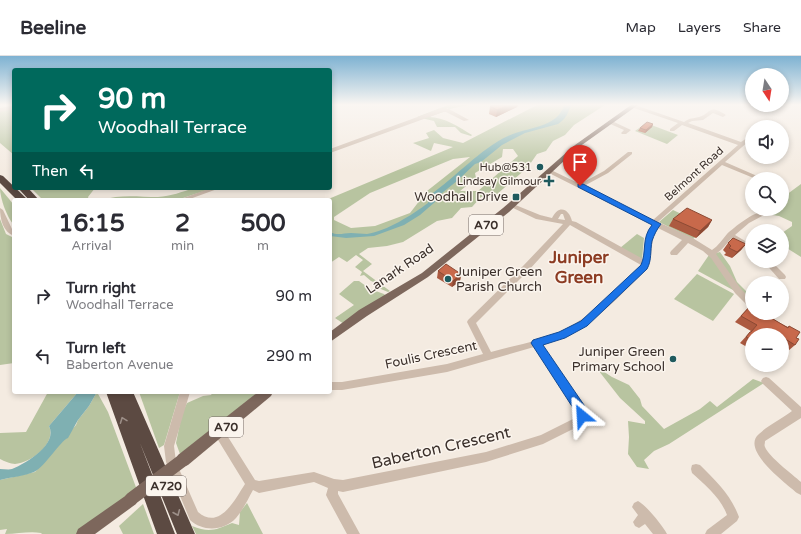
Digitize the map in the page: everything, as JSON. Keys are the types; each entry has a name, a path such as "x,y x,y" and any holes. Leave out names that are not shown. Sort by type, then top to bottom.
{"highway":[{"path":"0,168 12,177"},
{"path":"0,178 12,189"},
{"path":"13,190 21,198"},
{"path":"25,190 32,198"},
{"name":"A720","path":"114,394 186,534"},
{"name":"A720","path":"127,394 166,534"}],"main road":[{"name":"Lanark Road","path":"332,336 363,313 425,274 511,205 577,146 603,127"},
{"name":"A70","path":"83,534 183,460 265,394"}],"street":[{"path":"332,150 395,127"},
{"path":"622,127 628,130 624,133"},
{"path":"672,130 676,127"},
{"path":"697,127 744,142"},
{"name":"Belmont Road","path":"655,223 744,142"},
{"path":"580,186 606,172 630,153"},
{"path":"722,163 745,172"},
{"path":"549,171 688,239 711,253 738,291 745,298"},
{"path":"187,198 211,190"},
{"path":"511,205 538,217 568,222 646,264 648,241 655,223"},
{"path":"0,210 9,230 12,232"},
{"path":"711,253 717,250 730,235 755,216"},
{"path":"489,356 471,324 472,320 526,268 568,222"},
{"path":"730,235 745,244"},
{"path":"674,253 688,239"},
{"name":"Foulis Crescent","path":"332,386 342,386 435,370 562,336 584,324 646,264"},
{"path":"774,268 781,276"},
{"name":"Baberton Crescent","path":"251,484 264,487 314,477 334,485 343,486 486,457 542,438 579,422 582,416 580,409 536,343"},
{"path":"766,381 800,412 761,438 759,443 760,449 801,489"},
{"path":"184,394 169,446 169,455 194,516 202,522 208,523 215,523 227,519 237,508 251,484 237,458 219,432"},
{"path":"696,469 708,475 731,508 733,517 711,534"},
{"path":"334,485 332,495 334,500 354,534"},
{"path":"638,507 642,519 660,534"}],"green space":[{"path":"0,127 12,127 12,153 0,143"},
{"path":"455,127 459,127 472,135 471,136 461,133"},
{"path":"494,127 572,127 565,135 553,141 546,151 537,154 528,167 495,196 481,197 472,207 461,208 452,218 437,221 403,242 387,246 368,248 359,254 372,264 363,271 390,291 388,292 376,287 378,284 371,281 364,275 360,276 362,272 355,267 363,260 356,255 347,262 339,257 332,262 332,198 331,198 453,147 434,143 431,151 413,143 429,138 426,133 434,130 443,138 463,143","holes":["503,149 513,149 518,156 478,191 460,191 476,178 475,173 502,157","470,157 427,191 410,213 375,226 351,228 334,220 334,217 370,193 453,159"]},
{"path":"640,127 657,127 678,135 667,144 635,131"},
{"path":"801,184 801,257 789,249 789,228 792,226 792,222 779,216 789,216 789,193"},
{"path":"0,188 12,203 12,223 4,208"},
{"path":"33,190 93,190 88,198 41,198"},
{"path":"188,190 207,190 183,198 109,198 123,196 158,197"},
{"path":"673,210 707,226 693,239 659,222"},
{"path":"0,219 6,234 12,237 12,363 0,365"},
{"path":"637,234 644,238 642,259 620,248"},
{"path":"720,252 730,266 737,282 745,290 745,300 733,290 698,271 709,255"},
{"path":"697,274 734,294 713,321 674,299"},
{"path":"354,281 359,281 370,289 384,294 387,297 344,324 335,318 354,305 339,294"},
{"path":"595,366 612,377 629,385 640,399 642,406 664,429 700,409 710,401 717,407 753,379 764,383 669,444 654,451 644,460 649,469 637,467 628,454 628,421 645,424 645,421 620,398"},
{"path":"47,394 76,394 49,426 49,439 41,451 35,456 21,463 13,464 0,459 0,433 26,432"},
{"path":"96,394 98,394 108,412 137,490 77,534 42,534 32,532 5,534 7,529 0,530 0,480 35,472 76,425"},
{"path":"140,394 179,394 164,445 159,448"},
{"path":"256,394 215,430 180,454 176,443 182,413 187,403 203,396"},
{"path":"247,503 263,534 196,534 192,526 212,530 232,523 239,525 240,512"},
{"path":"143,504 154,534 123,534 119,526"}],"water":[{"path":"536,127 546,127 525,133 502,145 481,162 475,164 437,197 435,202 420,215 404,225 374,236 346,238 332,236 332,233 367,234 383,230 399,222 428,203 430,195 488,148 516,133"},
{"path":"76,394 96,394 68,438 43,465 34,472 26,475 0,480 0,469 11,469 33,458 40,452 49,439 51,433 49,426"}],"building":[{"path":"641,127 649,127 646,130"},
{"path":"687,208 712,220 700,231 673,219"},
{"path":"733,238 745,245 737,252 729,248 731,246 728,243"},
{"path":"446,264 461,274 453,281 438,271"},
{"path":"745,312 745,318 741,316"},
{"path":"748,320 775,320 788,328 754,328 757,325"},
{"path":"789,326 800,332 796,338 799,339 795,345 789,341"}],"place":[{"name":"Hub@531","path":"540,167"},
{"name":"Lindsay Gilmour","path":"549,181"},
{"name":"Woodhall Drive","path":"516,197"},
{"name":"Juniper Green Parish Church","path":"448,279"},
{"name":"Juniper Green Primary School","path":"673,359"}],"district":[{"name":"Juniper Green","path":"579,267"}],"route":[{"path":"580,186 657,224 648,241 647,261 644,267 584,324 562,336 536,343 580,409 582,416"}]}
